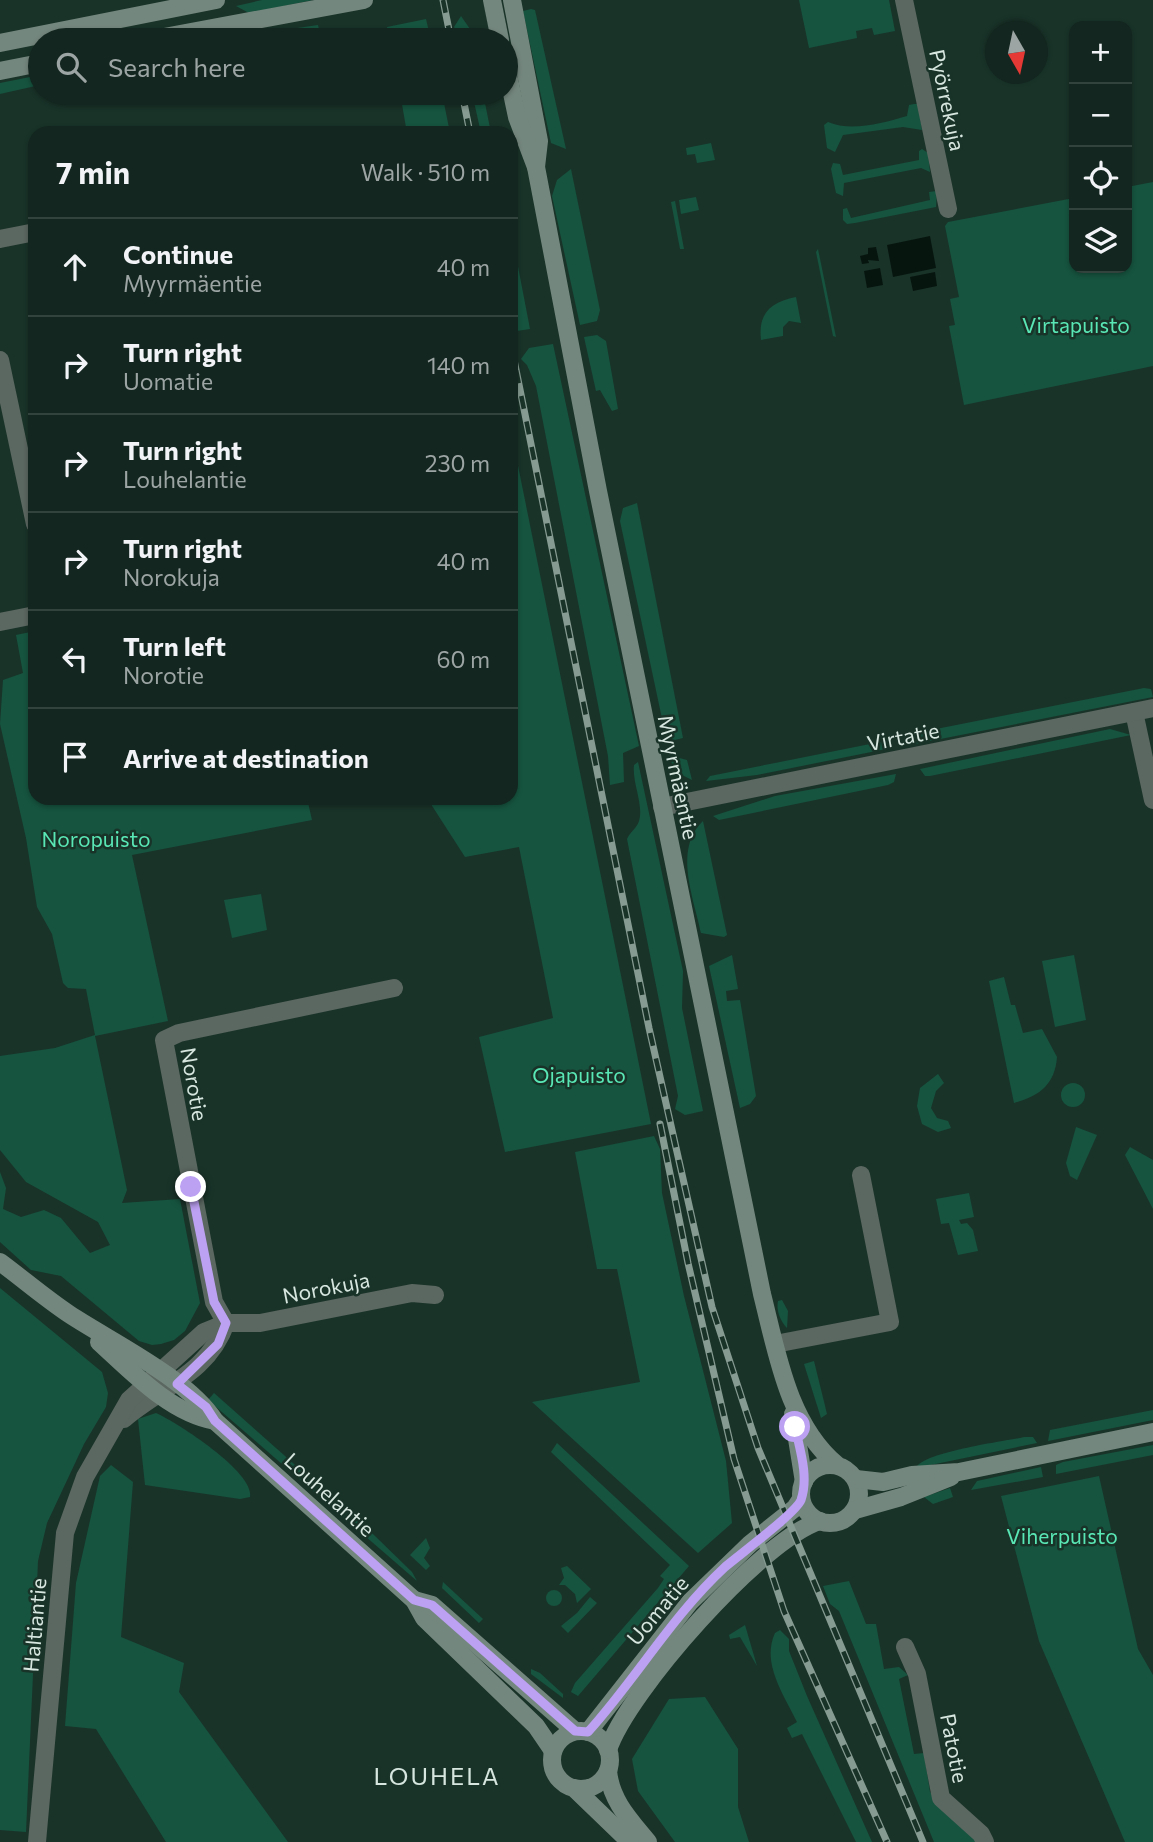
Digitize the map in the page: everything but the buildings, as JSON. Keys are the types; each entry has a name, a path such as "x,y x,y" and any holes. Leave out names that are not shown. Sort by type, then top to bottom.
{"street":[{"path":"71,28 193,2 218,0 213,27"},
{"path":"208,28 364,0"},
{"path":"492,0 498,28"},
{"name":"Myyrmäentie","path":"512,0 517,28"},
{"name":"Pyörrekuja","path":"904,0 948,209"},
{"path":"193,2 213,27"},
{"name":"Myyrmäentie","path":"518,31 539,141 536,167"},
{"path":"0,43 28,37"},
{"path":"0,71 28,65"},
{"name":"Myyrmäentie","path":"515,105 520,127 536,167 662,807 775,1344 790,1394 803,1490"},
{"path":"0,239 28,233"},
{"path":"0,360 28,491"},
{"path":"0,622 28,616"},
{"name":"Virtatie","path":"662,807 1153,708"},
{"path":"1134,712 1153,800"},
{"name":"Norotie","path":"226,1323 214,1302 164,1041 179,1033 394,988"},
{"path":"775,1344 890,1322 861,1175"},
{"name":"Louhelantie","path":"0,1262 153,1378 206,1407 215,1421 414,1600 424,1618 536,1726 553,1751"},
{"name":"Norokuja","path":"153,1378 204,1332 226,1323 260,1323 412,1293 435,1295"},
{"path":"169,1389 218,1344 226,1323"},
{"name":"Haltiantie","path":"37,1842 65,1533 85,1477 129,1400 153,1378"},
{"name":"Haltiantie","path":"117,1424 139,1406 169,1389"},
{"name":"Myyrmäentie","path":"790,1394 814,1442 837,1465"},
{"path":"959,1472 947,1480 901,1497 855,1510 839,1522 820,1521 808,1512 803,1490 817,1468 837,1465 856,1479 883,1482 912,1475 959,1472 1153,1432"},
{"path":"855,1510 860,1496 856,1479"},
{"name":"Uomatie","path":"581,1732 690,1602 751,1544 795,1508 803,1490"},
{"name":"Uomatie","path":"608,1750 622,1721 704,1615 756,1565 803,1527 820,1521"},
{"name":"Louhelantie","path":"414,1600 432,1605 581,1732"},
{"name":"Patotie","path":"905,1647 917,1674 941,1798 981,1834 985,1842"},
{"path":"630,1842 575,1788 557,1777 552,1760 553,1751 562,1738 581,1732 599,1738 608,1750 609,1784 618,1804 648,1842"},
{"path":"575,1788 594,1786 608,1771"}],"green space":[{"path":"262,0 313,0 249,13 236,6"},
{"path":"799,0 889,0 895,31 874,35 872,28 856,31 857,38 809,48"},
{"path":"535,10 566,149 551,143 523,11"},
{"path":"461,16 469,28 455,28"},
{"path":"426,19 428,28 387,28"},
{"path":"318,25 319,28 297,28"},
{"path":"28,77 28,88 0,94 0,83"},
{"path":"918,104 922,130 903,127 843,135 835,152 827,148 824,125 828,122 847,126 878,124 907,116 909,105"},
{"path":"402,105 444,105 449,126 406,126"},
{"path":"475,105 485,105 490,126 479,126"},
{"path":"711,143 715,160 697,163 695,154 687,155 686,148"},
{"path":"922,149 928,153 930,172 921,168 844,183 843,196 836,193 831,169 833,163 840,164 843,175 919,160 919,151"},
{"path":"571,169 600,310 597,321 580,325 552,196 557,180"},
{"name":"Virtapuisto","path":"1153,182 1153,366 964,405 949,326 955,325 950,299 959,297 945,226 948,222 1069,199 1069,273 1132,273 1132,186"},
{"path":"937,191 936,207 855,223 847,224 843,220 843,209 847,208 851,218 930,200 929,192"},
{"path":"696,197 699,210 681,214 679,200"},
{"path":"675,201 684,249 680,249 671,202"},
{"path":"818,249 836,337 833,336 816,252"},
{"path":"518,266 530,329 518,331"},
{"path":"796,297 801,323 789,321 783,327 783,336 761,340 762,323 768,311 779,302"},
{"path":"597,335 606,341 618,409 612,411 600,390 596,391 584,337"},
{"path":"553,344 639,746 623,753 624,782 610,785 608,756 536,386 527,365 521,359 529,348"},
{"name":"Ojapuisto","path":"518,466 651,1124 505,1152 479,1037 553,1018 519,847 465,857 432,805 518,805"},
{"path":"637,503 683,738 667,742 620,521 623,508"},
{"name":"Noropuisto","path":"28,632 28,805 309,805 312,820 132,855 168,1021 95,1036 127,1190 122,1203 180,1199 200,1303 185,1331 174,1340 161,1344 152,1345 139,1341 61,1276 31,1270 0,1242 0,1172 6,1188 3,1209 21,1217 44,1210 61,1218 90,1253 110,1245 98,1222 26,1182 0,1150 0,1056 55,1048 95,1035 86,989 68,988 63,983 52,934 37,907 26,838 0,724 3,680 23,673 16,635"},
{"path":"1144,688 1151,689 1153,697 915,744 921,732"},
{"path":"1110,729 1131,735 930,776 925,776 920,769"},
{"path":"885,741 890,743 891,748 757,775 706,781 710,776"},
{"path":"668,755 687,760 692,780 676,772"},
{"path":"638,762 683,971 682,1008 703,1111 685,1115 675,1109 678,1096 627,839 640,815 634,772 634,765"},
{"path":"896,774 894,782 888,785 719,820 713,816 775,796"},
{"path":"703,821 727,935 724,937 701,933 688,874 689,845 694,832"},
{"path":"261,894 267,930 232,938 224,900"},
{"path":"732,955 738,989 726,991 727,1001 740,1000 756,1096 750,1104 740,1108 709,966"},
{"path":"1074,955 1086,1020 1055,1027 1042,961"},
{"path":"1004,977 1011,1005 1015,1005 1023,1033 1042,1029 1057,1057 1053,1075 1044,1088 1031,1097 1014,1103 989,981"},
{"path":"938,1074 944,1083 936,1091 931,1108 937,1118 948,1121 951,1128 938,1132 922,1124 917,1106 920,1088"},
{"path":"1073,1083 1081,1087 1085,1095 1081,1103 1073,1107 1065,1103 1061,1095 1065,1087"},
{"path":"1076,1127 1097,1135 1077,1180 1070,1176 1066,1163"},
{"name":"Ojapuisto","path":"654,1136 660,1149 662,1193 684,1296 726,1461 732,1523 698,1553 532,1402 640,1382 617,1269 597,1269 575,1152"},
{"path":"1130,1147 1153,1160 1153,1209 1125,1155"},
{"path":"969,1193 974,1217 959,1220 961,1224 967,1223 973,1230 978,1251 958,1255 949,1223 941,1224 936,1199"},
{"path":"0,1288 102,1372 108,1393 106,1407 84,1444 47,1523 38,1561 26,1832 0,1830"},
{"path":"782,1300 788,1311 787,1328 778,1312 778,1301"},
{"path":"814,1361 827,1414 821,1418 804,1364"},
{"path":"214,1393 374,1535 412,1572 417,1581 208,1400"},
{"path":"1153,1410 1153,1420 1048,1441 1050,1430"},
{"path":"156,1413 196,1437 228,1462 248,1487 250,1497 240,1499 145,1485 138,1419"},
{"path":"1033,1437 1037,1443 916,1468 922,1462 949,1452"},
{"path":"557,1443 689,1566 578,1696 571,1692 575,1683 658,1588 664,1579 660,1576 670,1565 551,1452"},
{"path":"1153,1445 1153,1455 1056,1474 1056,1465 1063,1462"},
{"path":"111,1465 133,1482 121,1637 184,1663 179,1692 288,1842 166,1842 96,1729 65,1726 76,1583 100,1476"},
{"path":"1041,1467 1043,1477 971,1490 977,1481"},
{"name":"Viherpuisto","path":"1099,1476 1138,1649 1153,1675 1153,1842 1125,1842 1039,1641 1001,1496"},
{"path":"950,1488 953,1497 933,1504 924,1497"},
{"path":"426,1538 430,1548 424,1558 430,1566 426,1570 410,1555"},
{"path":"567,1566 591,1589 577,1603 575,1594 565,1585 559,1585 564,1578 561,1568"},
{"path":"849,1581 866,1624 876,1624 884,1669 899,1667 908,1675 899,1679 914,1754 924,1753 930,1792 978,1842 934,1842 839,1611 830,1604 823,1586"},
{"path":"443,1582 483,1619 479,1623 442,1588"},
{"path":"551,1590 557,1590 562,1598 560,1604 551,1606 546,1601 546,1595"},
{"path":"590,1597 597,1603 568,1633 561,1626 577,1613"},
{"path":"745,1625 757,1666 740,1637 730,1639 729,1635"},
{"path":"780,1630 789,1639 789,1651 807,1696 872,1842 856,1842 802,1734 792,1738 787,1728 797,1722 776,1679 771,1656 771,1644 775,1633"},
{"path":"531,1669 540,1673 563,1694 563,1698 531,1674"},
{"path":"705,1697 738,1749 738,1807 749,1842 675,1842 638,1791 632,1759 669,1699"}],"shaded area":[{"path":"930,236 936,268 893,277 887,245"},
{"path":"876,247 879,261 868,260 869,263 862,264 860,256 868,254 868,248"},
{"path":"880,268 883,285 867,288 864,271"},
{"path":"935,272 937,286 913,291 910,277"}],"railway":[{"path":"443,0 449,28"},
{"path":"464,105 469,126"},
{"path":"518,380 649,1028 712,1307 758,1448 923,1842"},
{"path":"660,1124 688,1263 734,1459 784,1611 887,1842"}],"district":[{"name":"LOUHELA","path":"437,1775"}],"route":[{"path":"191,1187 214,1302 226,1323 218,1344 177,1384 206,1407 215,1421 414,1600 432,1605 549,1711 575,1731 588,1732 690,1602 802,1499 804,1468 795,1427"}]}
